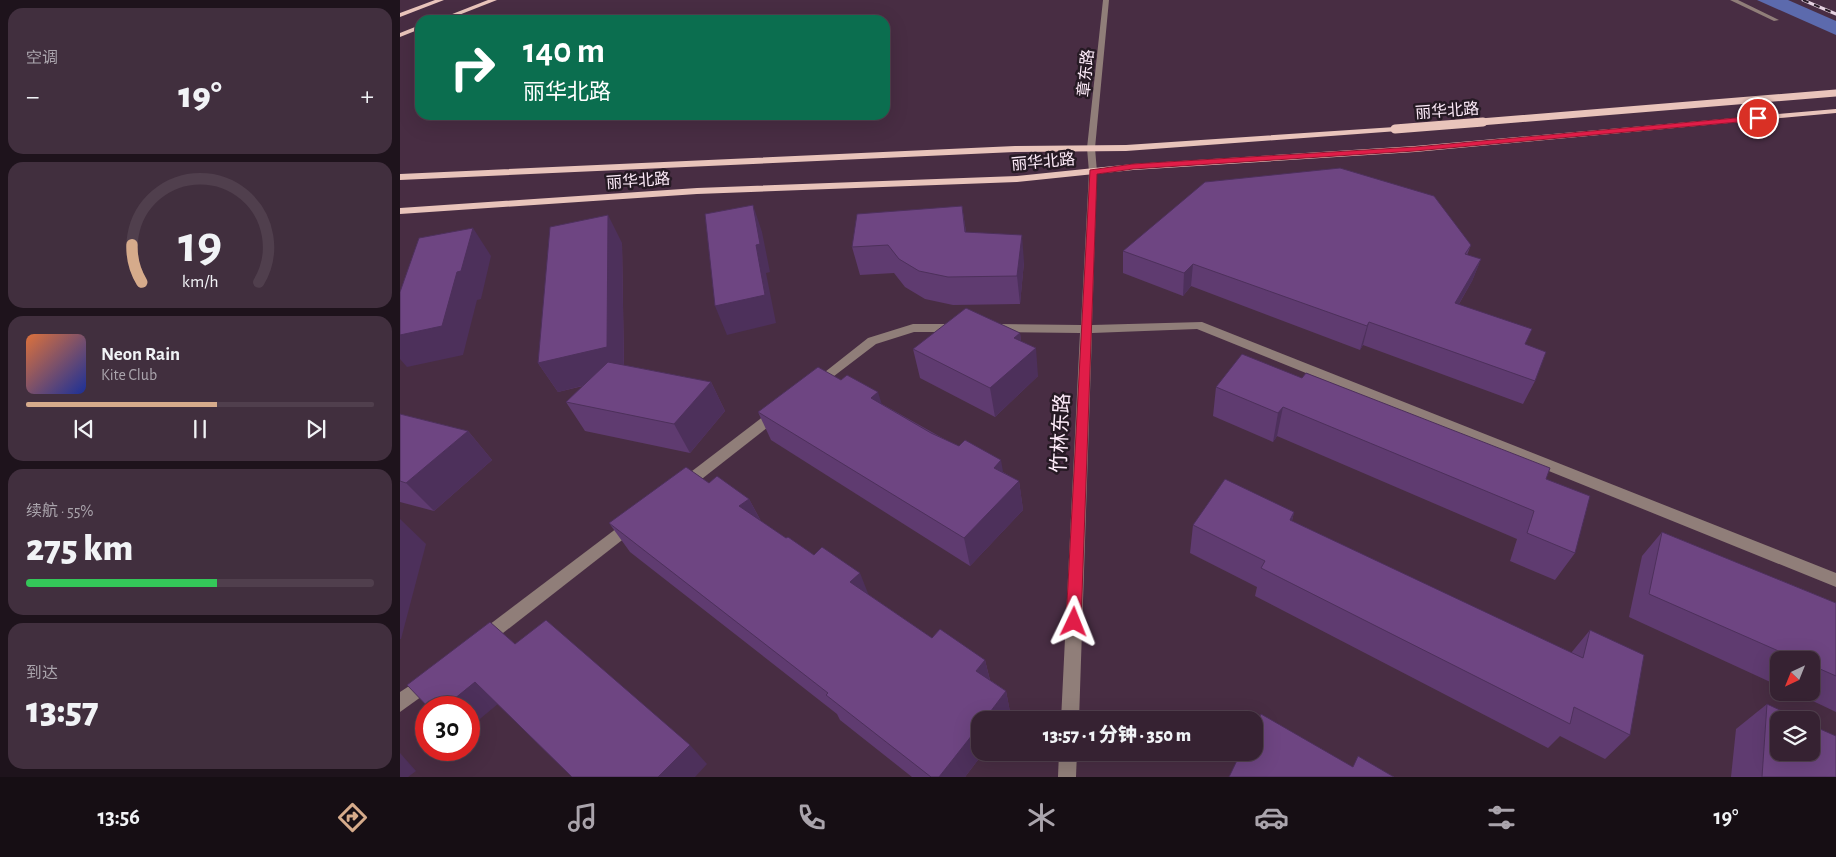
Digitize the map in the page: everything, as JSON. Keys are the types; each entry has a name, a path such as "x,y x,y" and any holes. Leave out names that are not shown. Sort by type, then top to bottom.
{"main road":[{"path":"400,15 441,0"},
{"path":"454,15 494,0"},
{"path":"400,35 415,29"},
{"name":"丽华北路","path":"400,177 1005,149 1126,148 1395,129 1836,93"},
{"name":"丽华北路","path":"400,211 697,191 1017,179 1133,167 1415,149 1836,111"}],"street":[{"name":"章东路","path":"1091,148 1106,0"},
{"path":"1733,0 1776,20"},
{"name":"竹林东路","path":"1070,711 1093,172 1091,148"},
{"path":"809,389 872,341 913,328 1087,329 1198,325 1836,580"},
{"path":"675,491 785,407"},
{"path":"471,648 644,516"},
{"path":"400,702 439,672"},
{"path":"1067,777 1068,761"}],"shaded area":[{"path":"1757,0 1788,0 1836,21 1836,35"}],"building":[{"path":"1340,168 1434,196 1471,245 1465,254 1481,259 1455,303 1532,329 1525,344 1546,352 1535,381 1369,322 1367,326 1193,264 1184,273 1123,251 1205,182"},
{"path":"753,205 760,244 756,245 765,295 715,306 705,214"},
{"path":"962,206 965,232 1022,235 1017,276 948,277 919,271 899,259 888,245 852,247 857,214"},
{"path":"608,215 607,347 538,363 550,227"},
{"path":"473,228 461,271 457,272 442,326 400,335 400,292 419,238"},
{"path":"966,308 1020,333 1014,338 1036,348 990,388 913,349"},
{"path":"1242,354 1302,378 1306,373 1550,468 1546,479 1590,496 1575,553 1527,533 1534,511 1283,407 1278,413 1216,387"},
{"path":"608,362 711,382 674,424 566,402"},
{"path":"818,367 841,380 847,375 878,392 871,398 931,433 959,446 965,440 1001,460 994,468 1019,481 964,538 758,412"},
{"path":"400,414 468,431 406,483 400,481"},
{"path":"686,467 709,483 717,476 749,499 739,506 814,555 822,547 860,573 850,582 932,638 940,629 985,660 976,671 1006,691 991,711 971,711 971,736 939,777 931,777 826,695 828,693 609,523"},
{"path":"1225,479 1294,512 1290,520 1583,658 1590,630 1644,655 1630,735 1574,707 1570,724 1261,568 1265,561 1193,525"},
{"path":"1662,532 1836,603 1836,676 1820,669 1820,651 1779,651 1649,594"},
{"path":"546,620 690,745 658,777 572,777 475,682 458,696 418,696 407,685 490,622 515,644"},
{"path":"1767,704 1782,711 1770,711 1770,761 1820,761 1820,729 1836,736 1836,777 1762,777"},
{"path":"1263,715 1353,767 1358,756 1394,777 1229,777 1237,761 1263,761"}],"railway":[{"path":"1803,0 1836,14"}],"route":[{"path":"1074,622 1093,172 1133,167 1415,149 1758,118"}]}
